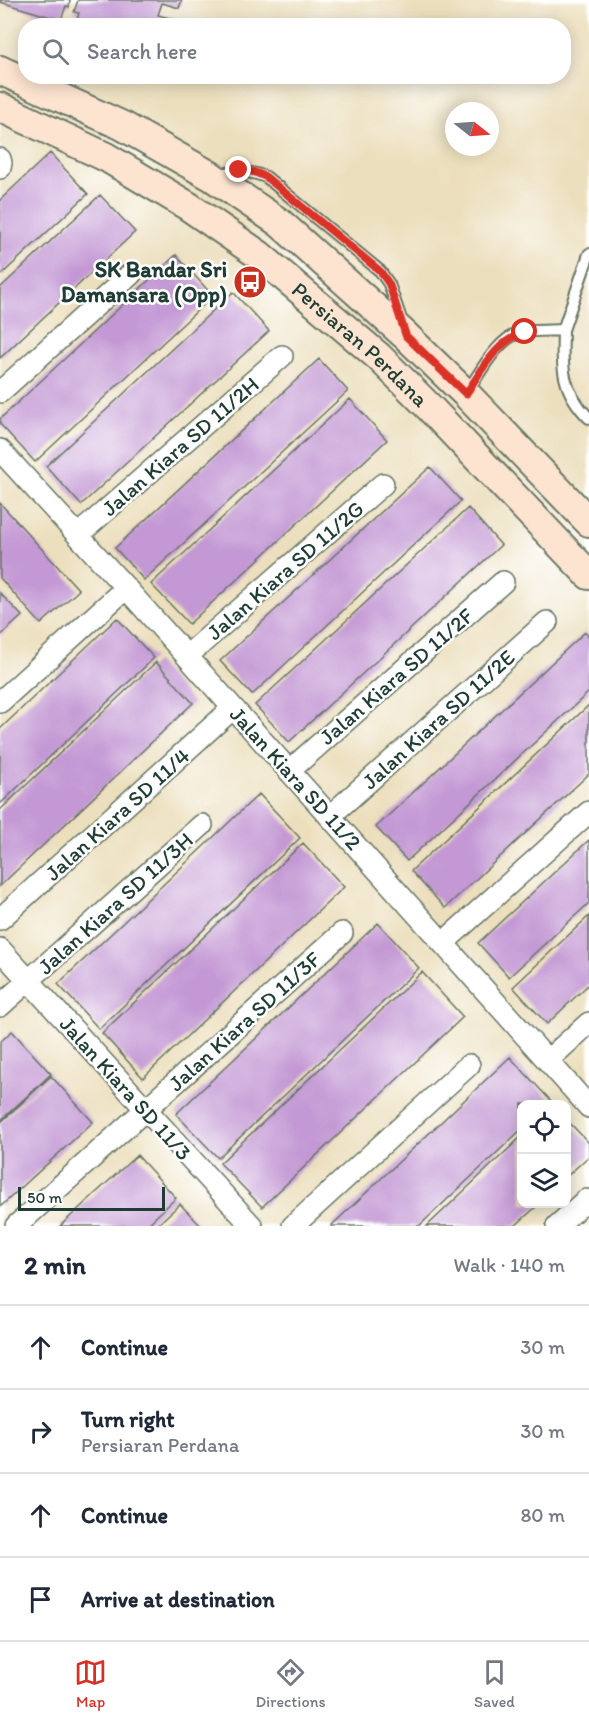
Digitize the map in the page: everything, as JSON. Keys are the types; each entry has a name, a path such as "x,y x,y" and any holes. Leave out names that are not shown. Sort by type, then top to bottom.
{"main road":[{"name":"Persiaran Perdana","path":"0,70 18,78"},
{"name":"Persiaran Perdana","path":"31,84 123,126 211,176 280,223 406,336 466,394 589,522"},
{"name":"Persiaran Perdana","path":"0,107 106,157 188,206 258,255 379,357 589,575"}],"street":[{"path":"0,392 131,274"},
{"name":"Jalan Kiara SD 11/2H","path":"78,535 282,357"},
{"name":"Jalan Kiara SD 11/2","path":"0,450 589,1107"},
{"name":"Jalan Kiara SD 11/2G","path":"187,656 383,484"},
{"name":"Jalan Kiara SD 11/2F","path":"290,771 503,582"},
{"path":"2,695 126,588"},
{"name":"Jalan Kiara SD 11/2E","path":"330,816 547,622"},
{"name":"Jalan Kiara SD 11/4","path":"3,911 233,708"},
{"path":"442,943 589,812"},
{"name":"Jalan Kiara SD 11/3H","path":"0,1006 202,825"},
{"name":"Jalan Kiara SD 11/3F","path":"16,1226 342,933"},
{"name":"Jalan Kiara SD 11/3","path":"0,949 252,1226"},
{"path":"548,1060 589,1023"},
{"path":"293,1226 469,1065"},
{"path":"556,1226 586,1200"}],"lane":[{"path":"589,254 563,330 562,360 567,387 576,405 589,418"},
{"path":"466,394 502,344 513,336 525,332 563,330"}],"building":[{"path":"0,0 70,0 69,7 66,6 62,18 54,18 0,2"},
{"path":"78,0 182,0 179,8 162,3 158,15 170,18 77,18 79,13 74,12"},
{"path":"50,153 88,194 0,276 0,200"},
{"path":"100,195 135,232 0,358 0,288"},
{"path":"176,255 213,296 35,462 0,424 0,419"},
{"path":"233,292 269,331 81,505 46,466"},
{"path":"319,359 348,391 144,580 115,548"},
{"path":"350,399 387,440 189,624 151,584"},
{"path":"430,467 461,501 252,695 220,661"},
{"path":"0,503 79,590 41,624 0,578"},
{"path":"468,508 501,545 289,742 255,705"},
{"path":"0,593 22,616 0,636"},
{"path":"117,618 154,658 0,804 0,729"},
{"path":"585,632 589,637 589,692 407,861 376,827"},
{"path":"156,662 193,703 0,886 0,810"},
{"path":"589,705 589,774 445,908 411,871"},
{"path":"259,794 300,838 99,1029 58,984"},
{"path":"589,840 589,903 509,977 478,943"},
{"path":"303,843 344,887 143,1078 102,1033"},
{"path":"589,916 589,984 547,1024 513,987"},
{"path":"378,923 419,968 218,1158 176,1114"},
{"path":"422,972 463,1017 262,1207 220,1163"},
{"path":"12,1031 51,1074 0,1121 0,1042"},
{"path":"510,1057 550,1100 517,1100 517,1134 419,1226 331,1226"},
{"path":"51,1076 93,1122 0,1207 0,1123"},
{"path":"571,1124 589,1143 589,1156 571,1172"},
{"path":"517,1141 517,1208 535,1208 515,1226 427,1226"},
{"path":"137,1155 176,1198 146,1226 60,1226"},
{"path":"180,1204 201,1226 156,1226"}],"place":[{"name":"SK Bandar Sri Damansara (Opp)","path":"250,282"}],"route":[{"path":"239,170 254,172 266,177 380,271 389,284 406,336 466,394 502,344 513,336 525,332"}]}
